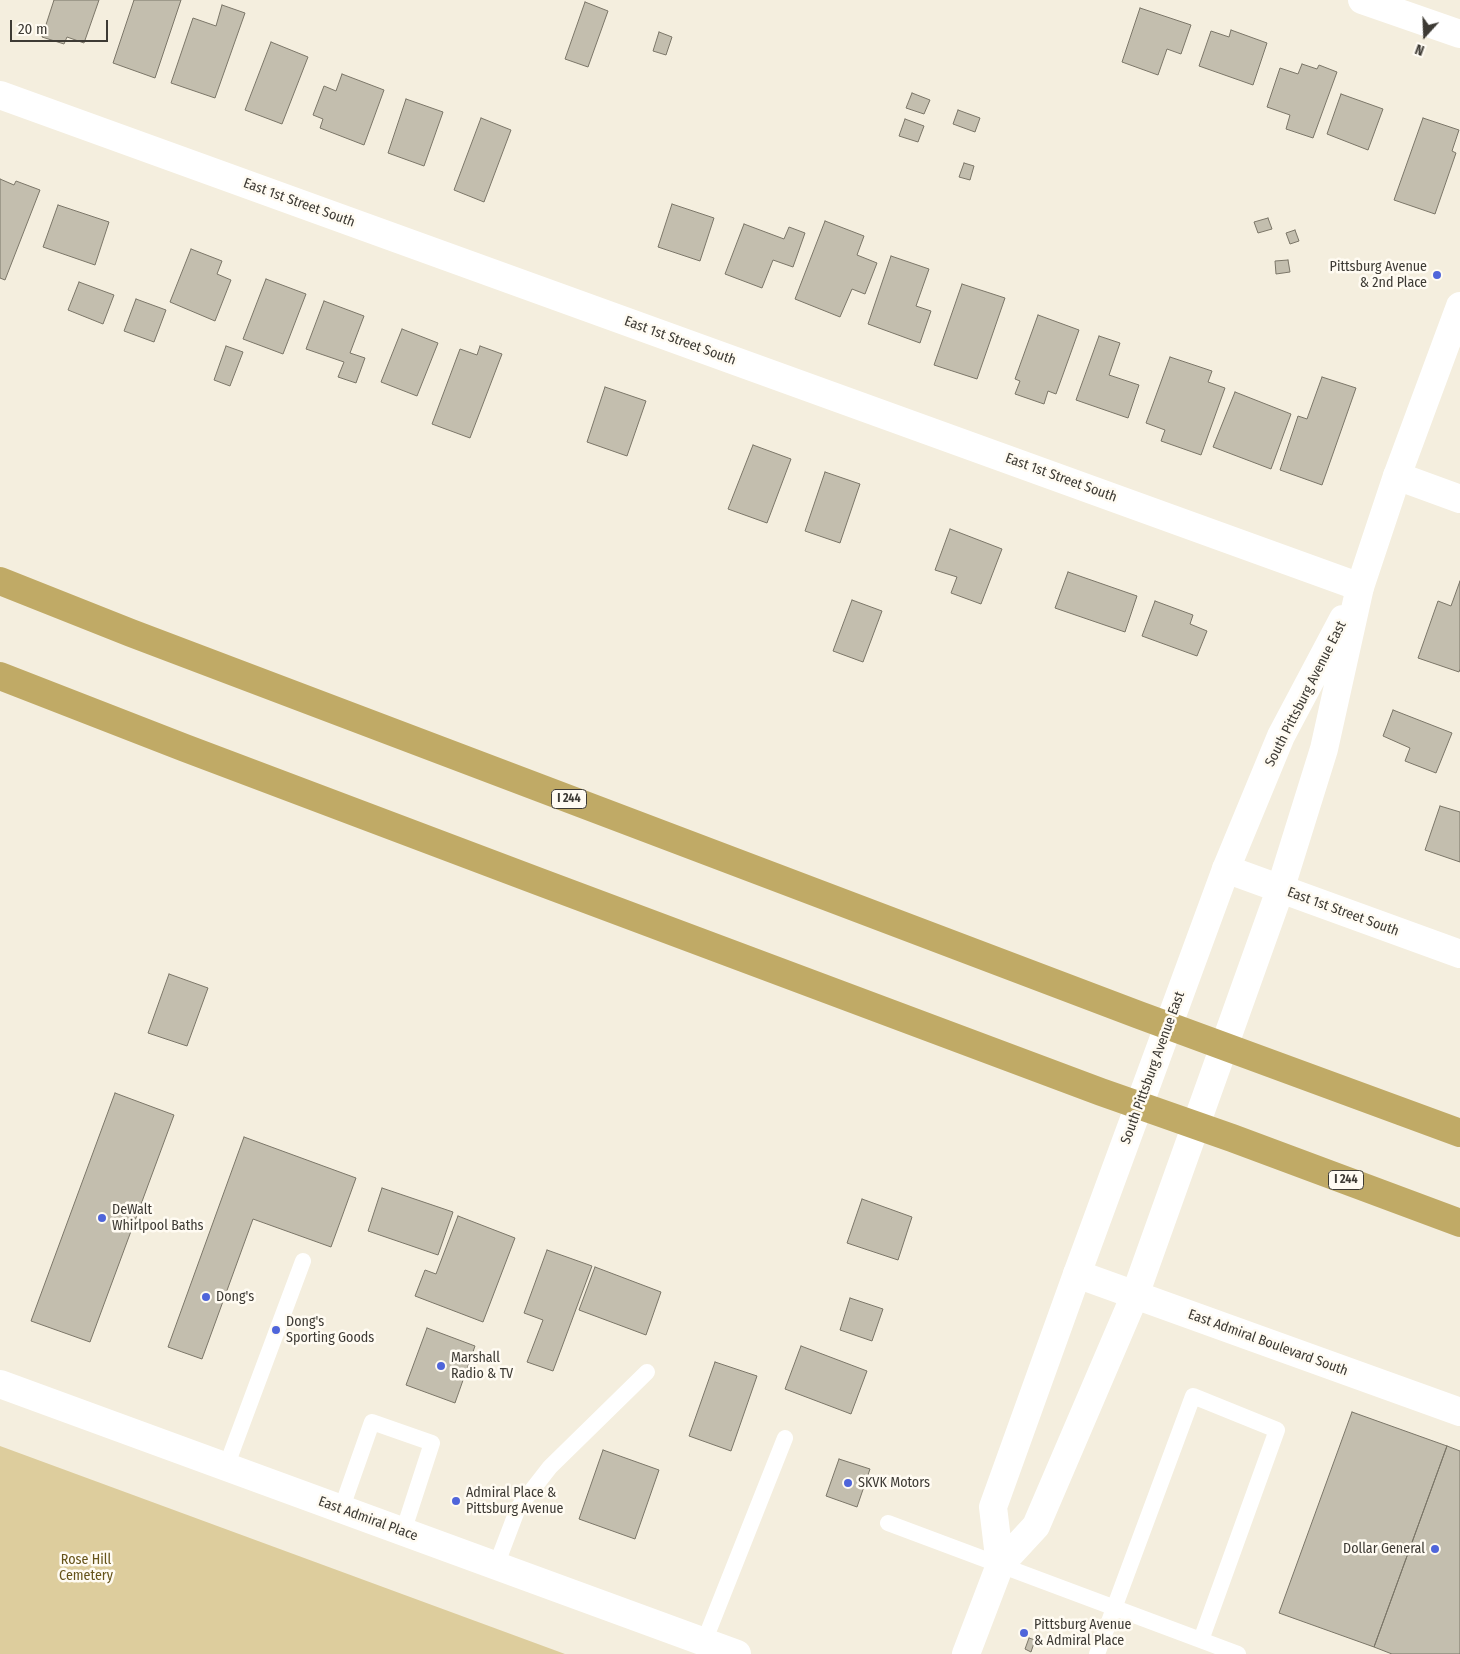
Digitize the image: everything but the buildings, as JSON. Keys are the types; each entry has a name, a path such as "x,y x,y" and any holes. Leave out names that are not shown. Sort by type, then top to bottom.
{"highway":[{"name":"I 244","path":"0,581 1120,1008 1460,1134"},
{"name":"I 244","path":"0,676 540,882 1101,1092 1232,1138 1460,1223"}],"street":[{"path":"1362,0 1460,34"},
{"name":"East 1st Street South","path":"0,95 1360,587"},
{"name":"South Pittsburg Avenue East","path":"966,1654 1000,1565 1036,1526 1135,1295 1280,890 1324,750 1360,587 1397,476 1460,306"},
{"path":"1397,476 1460,498"},
{"name":"South Pittsburg Avenue East","path":"1000,1565 993,1507 1094,1227 1226,869 1281,736 1360,587"},
{"name":"East 1st Street South","path":"1226,869 1460,954"},
{"name":"East Admiral Boulevard South","path":"1077,1274 1460,1412"},
{"name":"East Admiral Place","path":"0,1384 737,1654"}],"lane":[{"path":"226,1467 302,1261"},
{"path":"496,1566 518,1508 550,1467 647,1372"},
{"path":"1098,1654 1193,1396 1277,1430 1201,1640"},
{"path":"341,1510 372,1422 432,1443 403,1532"},
{"path":"704,1642 785,1438"},
{"path":"888,1522 1238,1654"}],"green space":[{"name":"Rose Hill Cemetery","path":"0,1446 565,1654 0,1654"}],"place":[{"name":"Pittsburg Avenue & 2nd Place","path":"1437,275"},
{"name":"DeWalt Whirlpool Baths","path":"102,1218"},
{"name":"Dong's","path":"206,1297"},
{"name":"Dong's Sporting Goods","path":"276,1330"},
{"name":"Marshall Radio & TV","path":"441,1366"},
{"name":"SKVK Motors","path":"848,1483"},
{"name":"Admiral Place & Pittsburg Avenue","path":"456,1501"},
{"name":"Dollar General","path":"1435,1549"},
{"name":"Pittsburg Avenue & Admiral Place","path":"1024,1633"}]}
